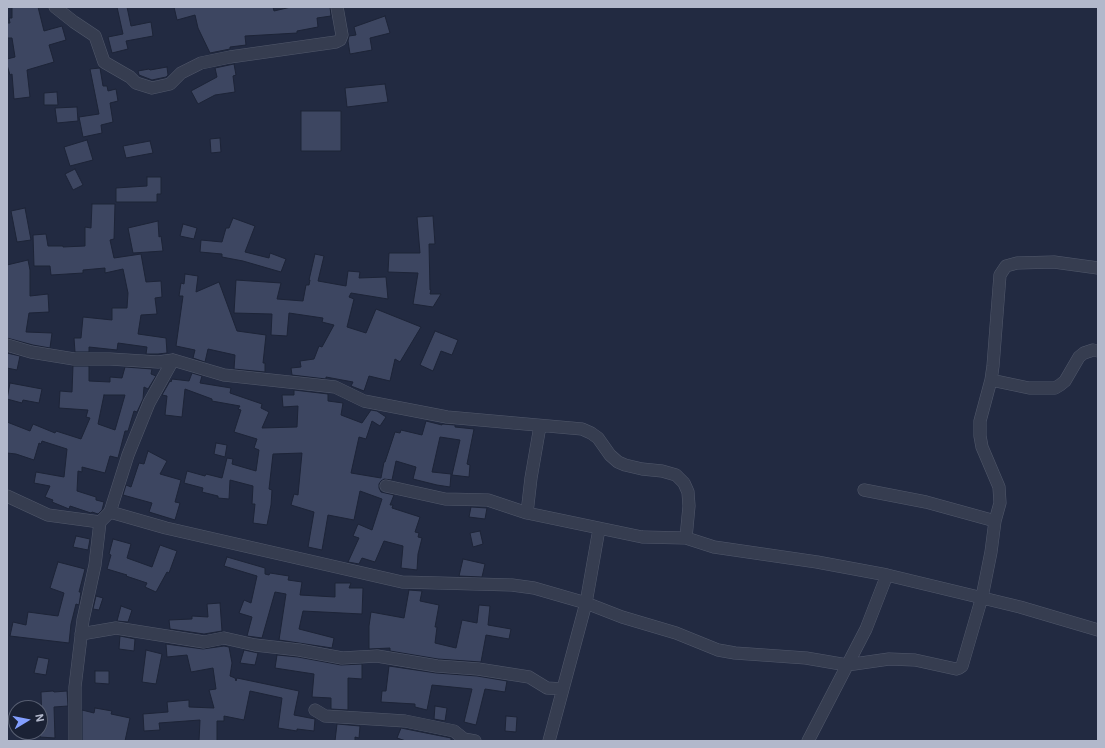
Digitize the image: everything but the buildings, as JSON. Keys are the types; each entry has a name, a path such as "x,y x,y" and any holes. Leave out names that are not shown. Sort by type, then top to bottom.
{"street":[{"path":"55,7 95,36 104,62 130,77 136,83 152,88 170,84 181,73 201,63 230,57 336,42 340,40 342,35 337,7"},
{"path":"110,512 166,528 402,582 512,585 534,588 586,603 622,617 676,633 718,650 735,653 806,658 847,665 889,659 914,660 956,669 962,666 982,597 991,552 994,521 1001,498 995,475 982,447 980,436 980,420 991,380 1000,275 1006,266 1017,263 1046,262 1098,268"},
{"path":"7,345 31,352 74,359 110,359 158,362 173,360 224,375 335,387 364,400 447,417 582,429 598,438 610,455 618,462 642,469 662,471 676,476 684,484 688,492 689,506 686,538"},
{"path":"991,380 1029,388 1055,388 1065,381 1079,357 1084,353 1093,350 1098,351"},
{"path":"75,741 75,687 81,634 95,565 100,522 110,512 128,455 149,403 173,360"},
{"path":"527,513 531,478 540,426"},
{"path":"386,486 445,499 488,500 527,513 642,538 686,538 714,547 817,562 887,575 982,597 1098,630"},
{"path":"864,490 926,502 994,521"},
{"path":"7,496 48,515 100,522"},
{"path":"549,741 586,603 599,529"},
{"path":"808,741 866,628 887,575"},
{"path":"81,634 116,628 204,642 224,638 342,658 377,656 436,666 478,669 529,677 547,688 563,688"},
{"path":"315,710 325,716 405,721 451,736 475,741"}]}
